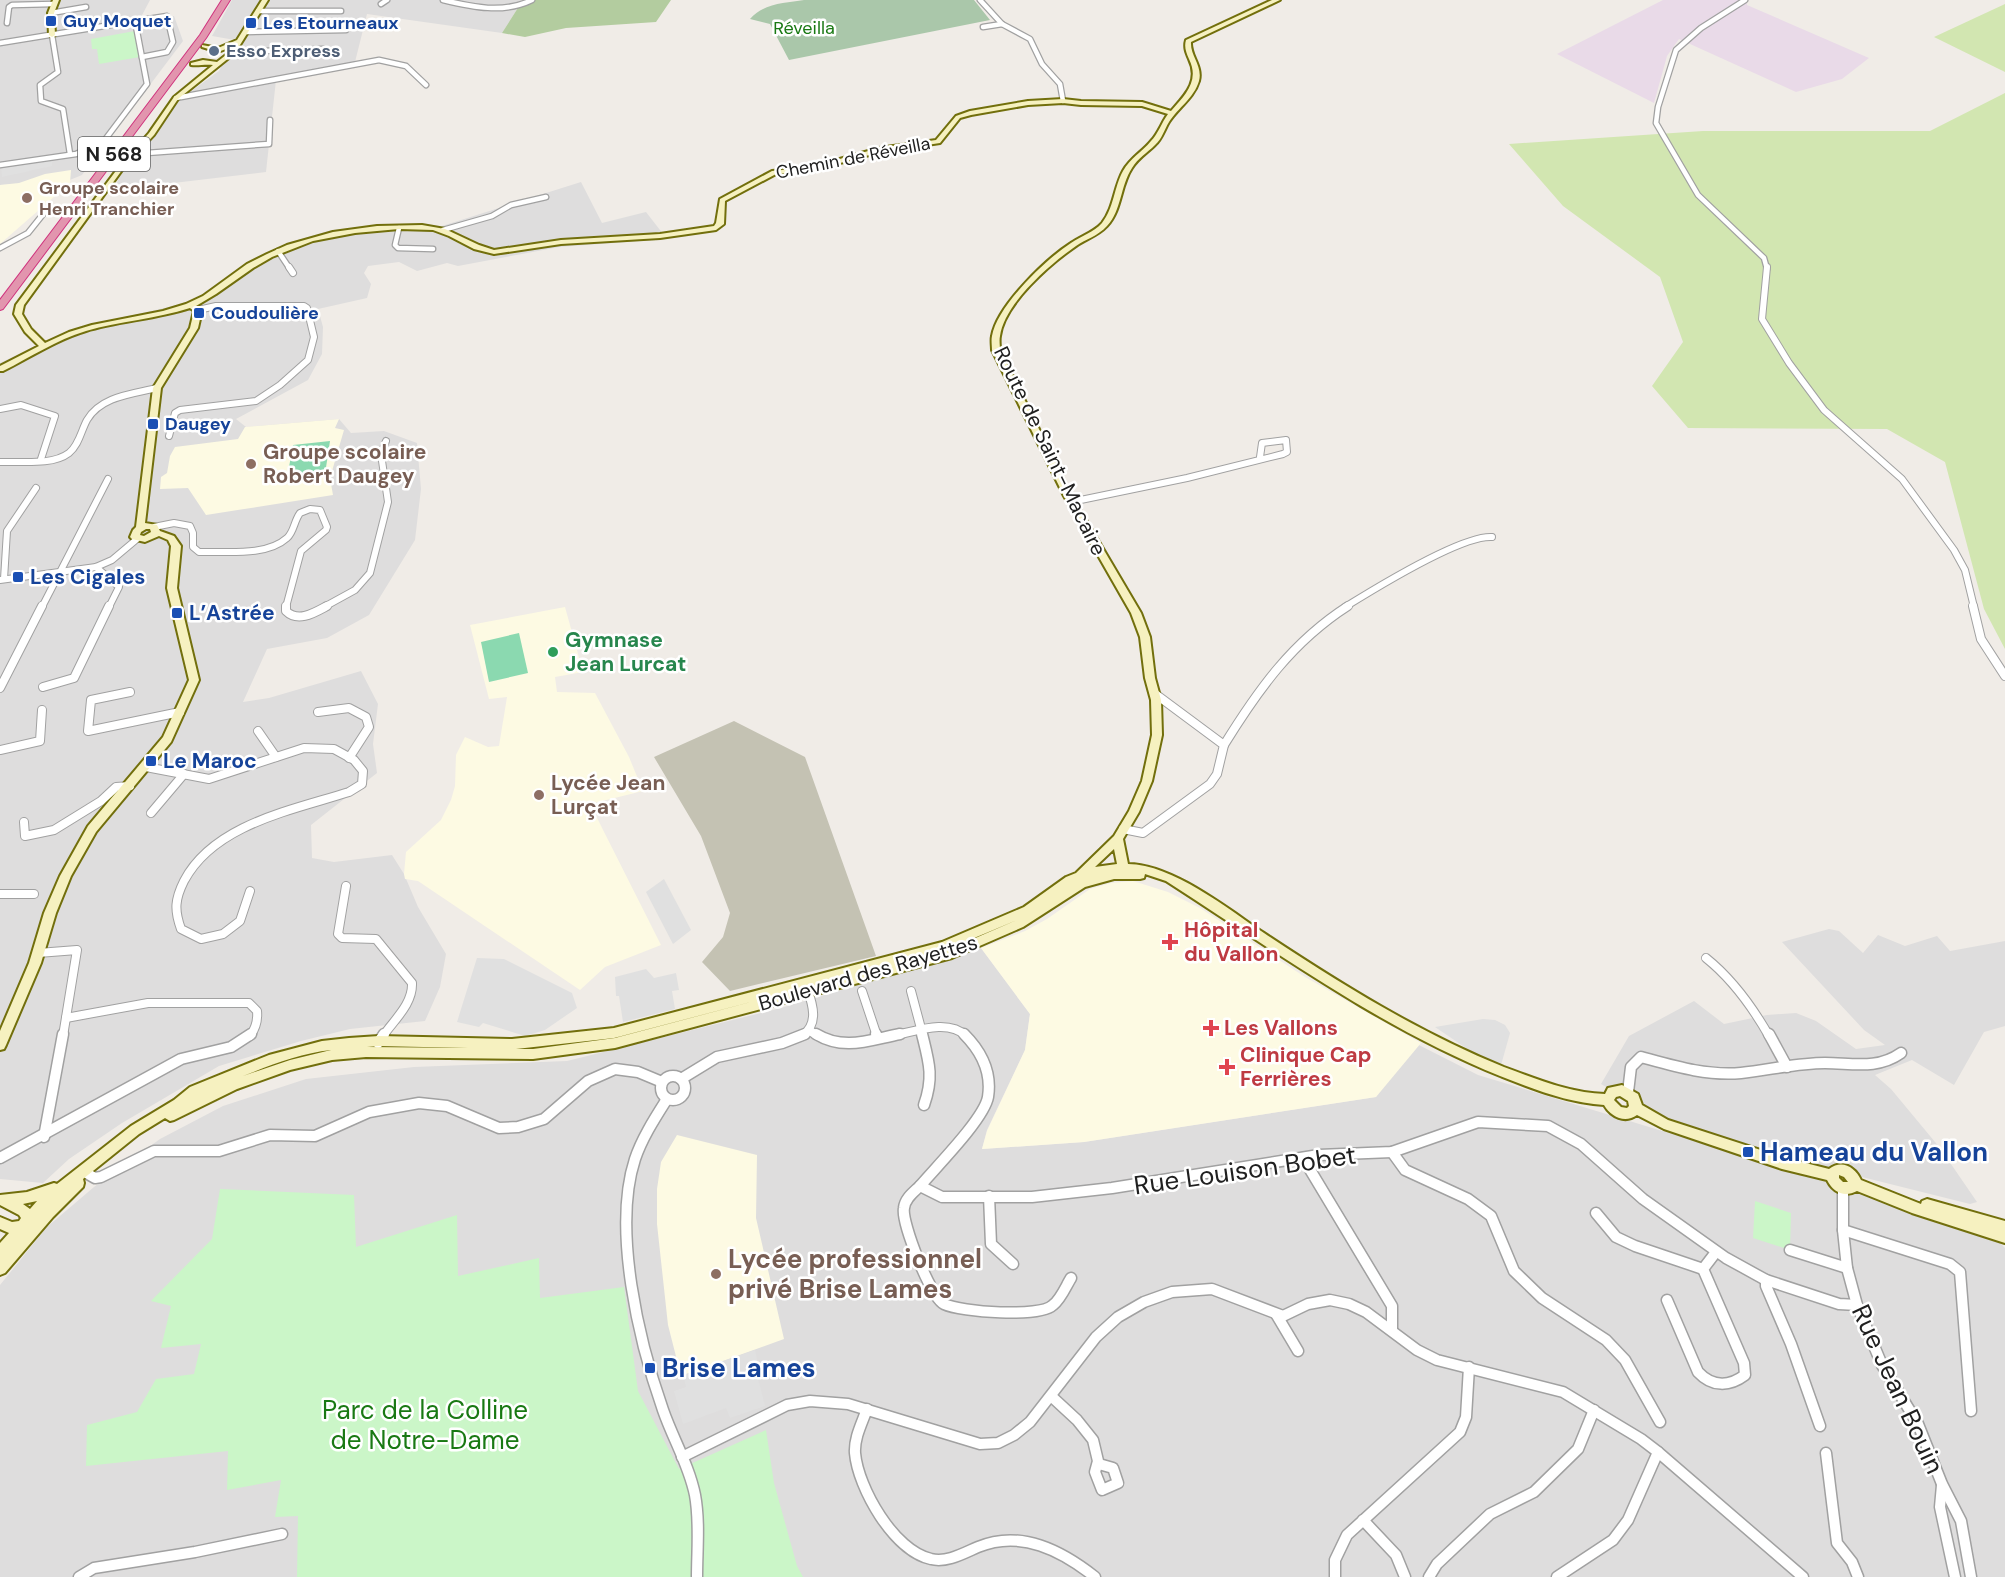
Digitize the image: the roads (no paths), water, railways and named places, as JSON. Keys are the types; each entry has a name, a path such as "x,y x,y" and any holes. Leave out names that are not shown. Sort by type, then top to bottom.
{"highway":[{"name":"N 568","path":"0,296 197,35 219,0"},
{"name":"N 568","path":"0,307 215,19 226,0"},
{"path":"204,46 202,43 215,19"},
{"path":"133,154 128,144 158,95 184,68 193,64"},
{"path":"78,202 118,157 133,154"}],"street":[{"path":"45,347 28,330 18,314 20,305 133,154 152,134 176,98 233,52 265,0"},
{"path":"381,4 387,0"},
{"path":"443,0 469,2 504,9 524,5 531,0"},
{"path":"980,0 1002,24 1030,39 1042,64 1060,84 1063,101"},
{"name":"Route de Saint-Macaire","path":"1077,877 1106,852 1134,813 1147,781 1157,735 1154,693 1149,678 1145,637 1136,613 1071,502 996,350 994,342 996,329 1020,294 1049,264 1104,225 1116,203 1124,176 1130,165 1155,141 1172,112 1195,85 1196,64 1187,48 1188,41 1277,0"},
{"path":"1745,0 1701,28 1676,50 1658,107 1656,123 1698,195 1764,258 1768,271 1761,304 1762,319 1802,382 1824,410 1902,479 1960,560 1965,570 1972,609 1985,646 2005,676"},
{"path":"7,23 9,7 12,5 54,2 51,13 52,35 58,72 40,85 40,101 63,108 70,154"},
{"path":"51,13 86,7"},
{"path":"258,11 341,11"},
{"path":"0,44 167,16 173,42 167,52 142,57"},
{"path":"0,165 80,153 108,137 147,84 135,21"},
{"path":"983,27 1002,24"},
{"path":"246,32 346,30"},
{"path":"204,46 218,50 240,42"},
{"path":"233,52 324,50"},
{"path":"176,98 379,60 396,60 417,72 426,86"},
{"path":"193,64 203,62 219,64"},
{"name":"Chemin de Réveilla","path":"446,231 485,251 494,252 561,242 660,236 716,228 720,224 722,200 766,175 811,169 879,150 938,142 952,123 970,113 1028,103 1063,101 1142,104 1172,112"},
{"path":"133,154 269,144 270,120"},
{"path":"194,308 251,265 278,251 324,235 423,227 446,231 492,216 511,205 546,197"},
{"path":"0,248 28,233 44,213"},
{"path":"399,228 395,245 398,248 433,249"},
{"path":"278,251 293,273"},
{"path":"0,369 83,330 194,308 299,304 307,308 314,337 308,360 280,385 256,401 175,413 169,436"},
{"path":"137,539 134,534 140,528 157,388 167,367 196,324 194,308"},
{"path":"0,462 60,458 70,453 89,416 96,408 112,400 157,388"},
{"path":"0,409 9,404 20,404 55,416 41,459"},
{"path":"1071,502 1176,482 1260,457 1276,457 1287,452 1286,440 1262,443 1260,457"},
{"path":"36,488 7,531 2,580 96,567 112,560 137,539 148,538 155,530 180,523 189,526 194,533 193,547 199,552 277,545 287,538 300,513 310,509 320,510 327,526 326,530 301,551 286,607 286,611 291,616 306,616 355,590 370,573 388,502 381,454 386,441"},
{"path":"0,688 108,479"},
{"path":"0,1045 38,953 50,913 66,876 92,829 167,739 194,680 172,588 176,546 174,540 155,530 140,528"},
{"path":"1119,868 1121,834 1143,833 1210,784 1217,774 1224,745 1267,678 1300,642 1335,613 1422,564 1481,535 1492,537"},
{"path":"43,687 74,678 119,587 96,567"},
{"path":"130,692 91,700 88,731 180,712"},
{"path":"1154,693 1224,745"},
{"path":"318,712 349,708 366,717 369,727 350,758"},
{"path":"0,750 40,741 42,710"},
{"path":"258,731 276,757"},
{"path":"146,767 209,779 304,748 334,749 350,758 363,771 362,784 349,792 247,827 223,839 201,856 184,880 174,908 181,930 201,939 223,934 240,921 250,891"},
{"path":"151,813 184,774"},
{"path":"24,822 25,836 54,830 101,801 116,787 130,786"},
{"path":"1106,852 1119,868"},
{"path":"1050,905 1066,888 1119,868 1155,875 1162,881"},
{"name":"Boulevard des Rayettes","path":"807,988 967,937 1028,910 1077,877 1119,868 1156,872 1191,891"},
{"name":"Boulevard des Rayettes","path":"0,1263 41,1205 105,1152 194,1091 246,1068 296,1052 322,1046 512,1044 595,1036 952,953 1010,928 1082,884 1098,878 1132,874 1191,891"},
{"path":"346,886 338,934 350,940 369,937 376,939 414,988 408,1003 377,1046"},
{"path":"1191,891 1365,1005 1411,1030 1468,1058 1548,1088 1588,1099 1608,1100"},
{"path":"0,894 34,894"},
{"path":"38,953 73,948 77,950 78,955 44,1137"},
{"path":"1706,958 1720,970 1761,1021 1787,1067"},
{"path":"807,988 813,1010 810,1031"},
{"path":"911,991 930,1065 931,1085 924,1106"},
{"path":"862,992 877,1037"},
{"path":"0,1158 44,1137 142,1078 184,1057 235,1045 248,1038 258,1024 257,1011 249,1003 148,1003 66,1018"},
{"path":"810,1031 830,1043 854,1044 877,1037 943,1026 962,1032 974,1044 988,1069 988,1099 971,1127 905,1201 903,1211 906,1226 933,1293 943,1304 1009,1314 1044,1310 1053,1306 1071,1278"},
{"path":"681,1079 686,1088 683,1094 674,1099 667,1099 660,1092 662,1083 669,1078 681,1079 697,1067 718,1057 792,1041 810,1031"},
{"name":"Boulevard des Rayettes","path":"0,1253 29,1223 107,1158 204,1097 290,1065 377,1046"},
{"path":"1628,1092 1630,1067 1634,1060 1641,1057 1707,1073 1739,1073 1823,1062 1870,1065 1891,1060 1901,1053"},
{"path":"88,1174 95,1178 101,1177 154,1150 219,1151 270,1135 315,1136 369,1112 419,1103 447,1106 499,1128 518,1127 544,1119 588,1081 615,1069 632,1071 662,1083"},
{"path":"1617,1090 1628,1092 1636,1101 1636,1108 1632,1113 1622,1113 1611,1107 1608,1100 1612,1092 1617,1090"},
{"path":"1,1200 38,1196 60,1186 122,1135 194,1091"},
{"path":"667,1099 639,1150 630,1181 628,1224 637,1316 663,1411 693,1486 698,1519 697,1577"},
{"path":"1636,1108 1664,1124 1782,1163 1832,1175 1835,1183 1871,1190 2005,1227"},
{"name":"Rue Louison Bobet","path":"920,1186 942,1197 1032,1197 1112,1188 1303,1158 1392,1152 1478,1122 1548,1126 1581,1144 1642,1199 1716,1252 1766,1280 1839,1304 1857,1305"},
{"path":"1392,1152 1405,1170 1468,1199 1491,1216 1514,1270 1542,1298 1606,1340 1625,1360 1660,1422"},
{"path":"1303,1158 1392,1306 1392,1330"},
{"name":"Rue Jean Bouin","path":"1849,1186 1843,1230 1847,1268 1857,1305 1882,1365 1918,1424 1942,1484 1961,1521 1971,1577"},
{"path":"1871,1190 1912,1207 2005,1237"},
{"path":"989,1197 991,1244 1013,1264"},
{"path":"0,1223 12,1228 29,1223 24,1211 1,1200"},
{"path":"1596,1213 1616,1237 1635,1246 1703,1269 1744,1363 1745,1376 1737,1382 1713,1384 1704,1381 1667,1300"},
{"name":"Boulevard des Rayettes","path":"0,1269 29,1223"},
{"path":"1843,1230 1950,1264 1960,1272 1971,1412"},
{"path":"1790,1250 1847,1268"},
{"path":"1703,1269 1716,1252"},
{"path":"1766,1280 1766,1286 1791,1344 1820,1426"},
{"path":"682,1457 787,1405 800,1401 829,1401 867,1409 987,1445 1003,1441 1030,1424 1096,1336 1120,1317 1153,1297 1170,1291 1202,1288 1220,1290 1282,1316 1298,1306 1329,1301 1352,1304 1377,1318 1422,1354 1437,1360 1469,1366 1563,1392 1594,1410 1658,1452 1803,1577"},
{"path":"1276,1314 1298,1351"},
{"path":"1335,1577 1335,1560 1347,1535 1460,1432 1466,1417 1469,1366"},
{"path":"1051,1396 1089,1433 1100,1451 1099,1464"},
{"path":"867,1409 855,1442 859,1475 865,1489 894,1535 907,1547 923,1558 934,1561 949,1558 989,1542 1008,1539 1042,1545 1059,1553 1095,1577"},
{"path":"1429,1577 1437,1564 1490,1514 1534,1492 1578,1449 1594,1410"},
{"path":"1557,1577 1613,1540 1628,1520 1658,1452"},
{"path":"1827,1453 1837,1543 1852,1562 1858,1577"},
{"name":"Rue Jean Bouin","path":"1942,1484 1940,1507 1955,1577"},
{"path":"1363,1520 1396,1555 1405,1572 1405,1577"},
{"path":"79,1577 94,1568 195,1552 282,1534"}],"place":[{"name":"Guy Moquet","path":"51,21"},
{"name":"Les Etourneaux","path":"251,23"},
{"name":"Esso Express","path":"214,51"},
{"name":"Groupe scolaire Henri Tranchier","path":"27,198"},
{"name":"Coudoulière","path":"199,313"},
{"name":"Daugey","path":"153,424"},
{"name":"Groupe scolaire Robert Daugey","path":"251,464"},
{"name":"Les Cigales","path":"18,577"},
{"name":"L’Astrée","path":"177,613"},
{"name":"Gymnase Jean Lurcat","path":"553,652"},
{"name":"Le Maroc","path":"151,761"},
{"name":"Lycée Jean Lurçat","path":"539,795"},
{"name":"Hôpital du Vallon","path":"1170,942"},
{"name":"Les Vallons","path":"1211,1028"},
{"name":"Clinique Cap Ferrières","path":"1227,1067"},
{"name":"Hameau du Vallon","path":"1748,1152"},
{"name":"Lycée professionnel privé Brise Lames","path":"716,1274"},
{"name":"Brise Lames","path":"650,1368"}],"park label":[{"name":"Réveilla","path":"804,28"},
{"name":"Parc de la Colline de Notre-Dame","path":"425,1425"}]}
